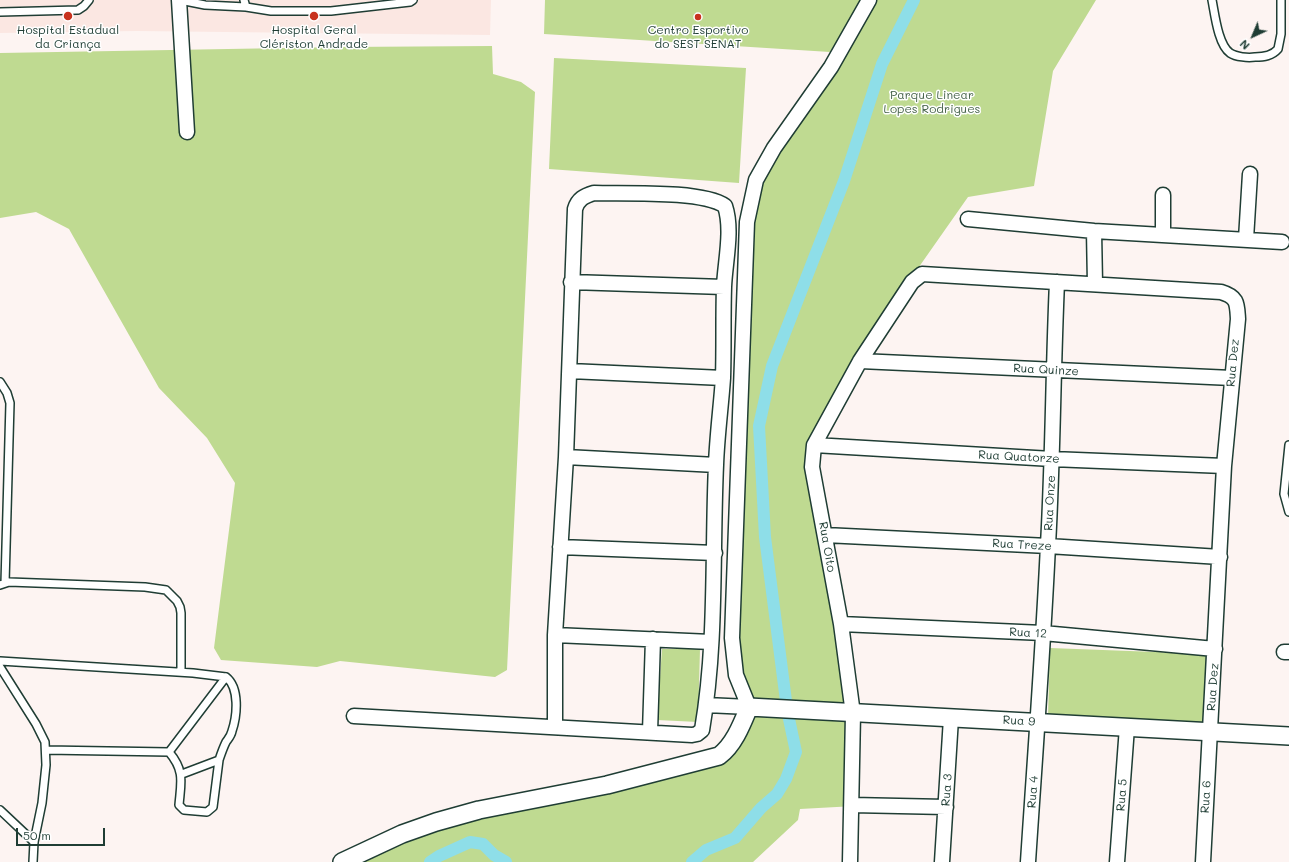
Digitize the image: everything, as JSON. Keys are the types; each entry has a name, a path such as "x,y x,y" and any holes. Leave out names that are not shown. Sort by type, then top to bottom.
{"street":[{"path":"180,0 187,132"},
{"path":"342,862 402,834 436,822 479,810 607,785 719,756 736,736 749,707 736,675 732,638 747,222 756,180 774,148 831,66 869,0"},
{"path":"1246,239 1250,174"},
{"path":"354,716 692,735 697,734 702,730 706,705 711,642 715,553 716,465 723,378 724,287 728,227 725,206 718,202 678,195 594,193 581,198 577,203 574,217 571,282 570,372 556,635 555,727"},
{"path":"1162,235 1163,195"},
{"path":"968,219 1094,231 1282,242"},
{"path":"1094,231 1095,284"},
{"name":"Rua Oito","path":"850,862 853,714 841,624 812,467 814,445 860,361 912,282 922,274 932,274"},
{"name":"Rua Dez","path":"932,274 1221,292 1234,298 1237,304 1238,319 1224,466 1210,732"},
{"path":"571,282 724,287"},
{"name":"Rua Onze","path":"1037,722 1048,546 1052,459 1053,370 1058,282"},
{"name":"Rua Quinze","path":"860,361 1232,378"},
{"path":"570,372 723,378"},
{"name":"Rua Quatorze","path":"814,445 1052,459 1224,466"},
{"path":"566,457 716,465"},
{"name":"Rua Treze","path":"825,535 1048,546 1220,557"},
{"path":"560,547 715,553"},
{"name":"Rua 12","path":"841,624 1043,633 1215,649"},
{"path":"556,635 711,642"},
{"path":"650,732 653,639"},
{"path":"706,705 749,707"},
{"name":"Rua 9","path":"749,707 853,714 1037,722 1289,736"},
{"name":"Rua 3","path":"942,862 952,718"},
{"name":"Rua 4","path":"1028,862 1037,722"},
{"name":"Rua 5","path":"1117,862 1127,727"},
{"name":"Rua 6","path":"1203,862 1210,732"},
{"path":"852,805 946,807"}],"lane":[{"path":"0,12 78,10 89,0"},
{"path":"180,0 205,5 245,4 271,11 331,11 411,1"},
{"path":"1212,0 1221,42 1230,53 1252,58 1266,57 1278,49 1281,34 1281,0"},
{"path":"0,382 7,393 10,403 2,584 16,582 145,587 166,590 177,601 181,613 181,672"},
{"path":"1289,445 1284,494 1289,512"},
{"path":"0,661 181,672 226,677 230,681 235,693 236,718 232,733 219,760 213,807 207,812 184,810 179,805 182,774 176,760 169,752 46,750"},
{"path":"0,667 36,724 45,742 46,750 42,803 34,842 34,862"},
{"path":"169,752 226,677"},
{"path":"182,774 219,760"},
{"path":"0,810 34,842"}],"shaded area":[{"name":"Hospital Geral Clériston Andrade","path":"0,0 491,0 490,35 137,31 0,33"}],"green space":[{"name":"Centro Esportivo do SEST SENAT","path":"545,0 862,0 830,52 544,34"},
{"name":"Parque Linear Lopes Rodrigues","path":"874,0 1096,0 1053,71 1034,186 968,197 914,274 813,443 843,624 855,806 800,809 798,820 753,862 333,862 342,856 406,827 716,756 744,717 735,677 748,221 757,179"},
{"path":"492,46 493,74 521,82 535,92 507,670 495,677 340,661 317,667 221,660 214,648 235,483 207,438 159,388 69,229 36,212 0,218 0,53"},
{"path":"554,58 746,68 739,183 549,169"},
{"path":"1050,648 1209,654 1207,723 1048,716"},
{"path":"662,649 700,649 698,722 657,720"}],"waterway":[{"path":"786,701 765,537 759,426 772,366 844,181 882,64 914,0"},
{"path":"692,862 706,850 735,838 761,808 777,794 786,779 796,752 789,719"},
{"path":"430,862 439,856 470,842 483,844 494,855 506,862"}],"place":[{"name":"Hospital Estadual da Criança","path":"68,16"},
{"name":"Hospital Geral Clériston Andrade","path":"314,16"},
{"name":"Centro Esportivo do SEST SENAT","path":"698,17"}]}
